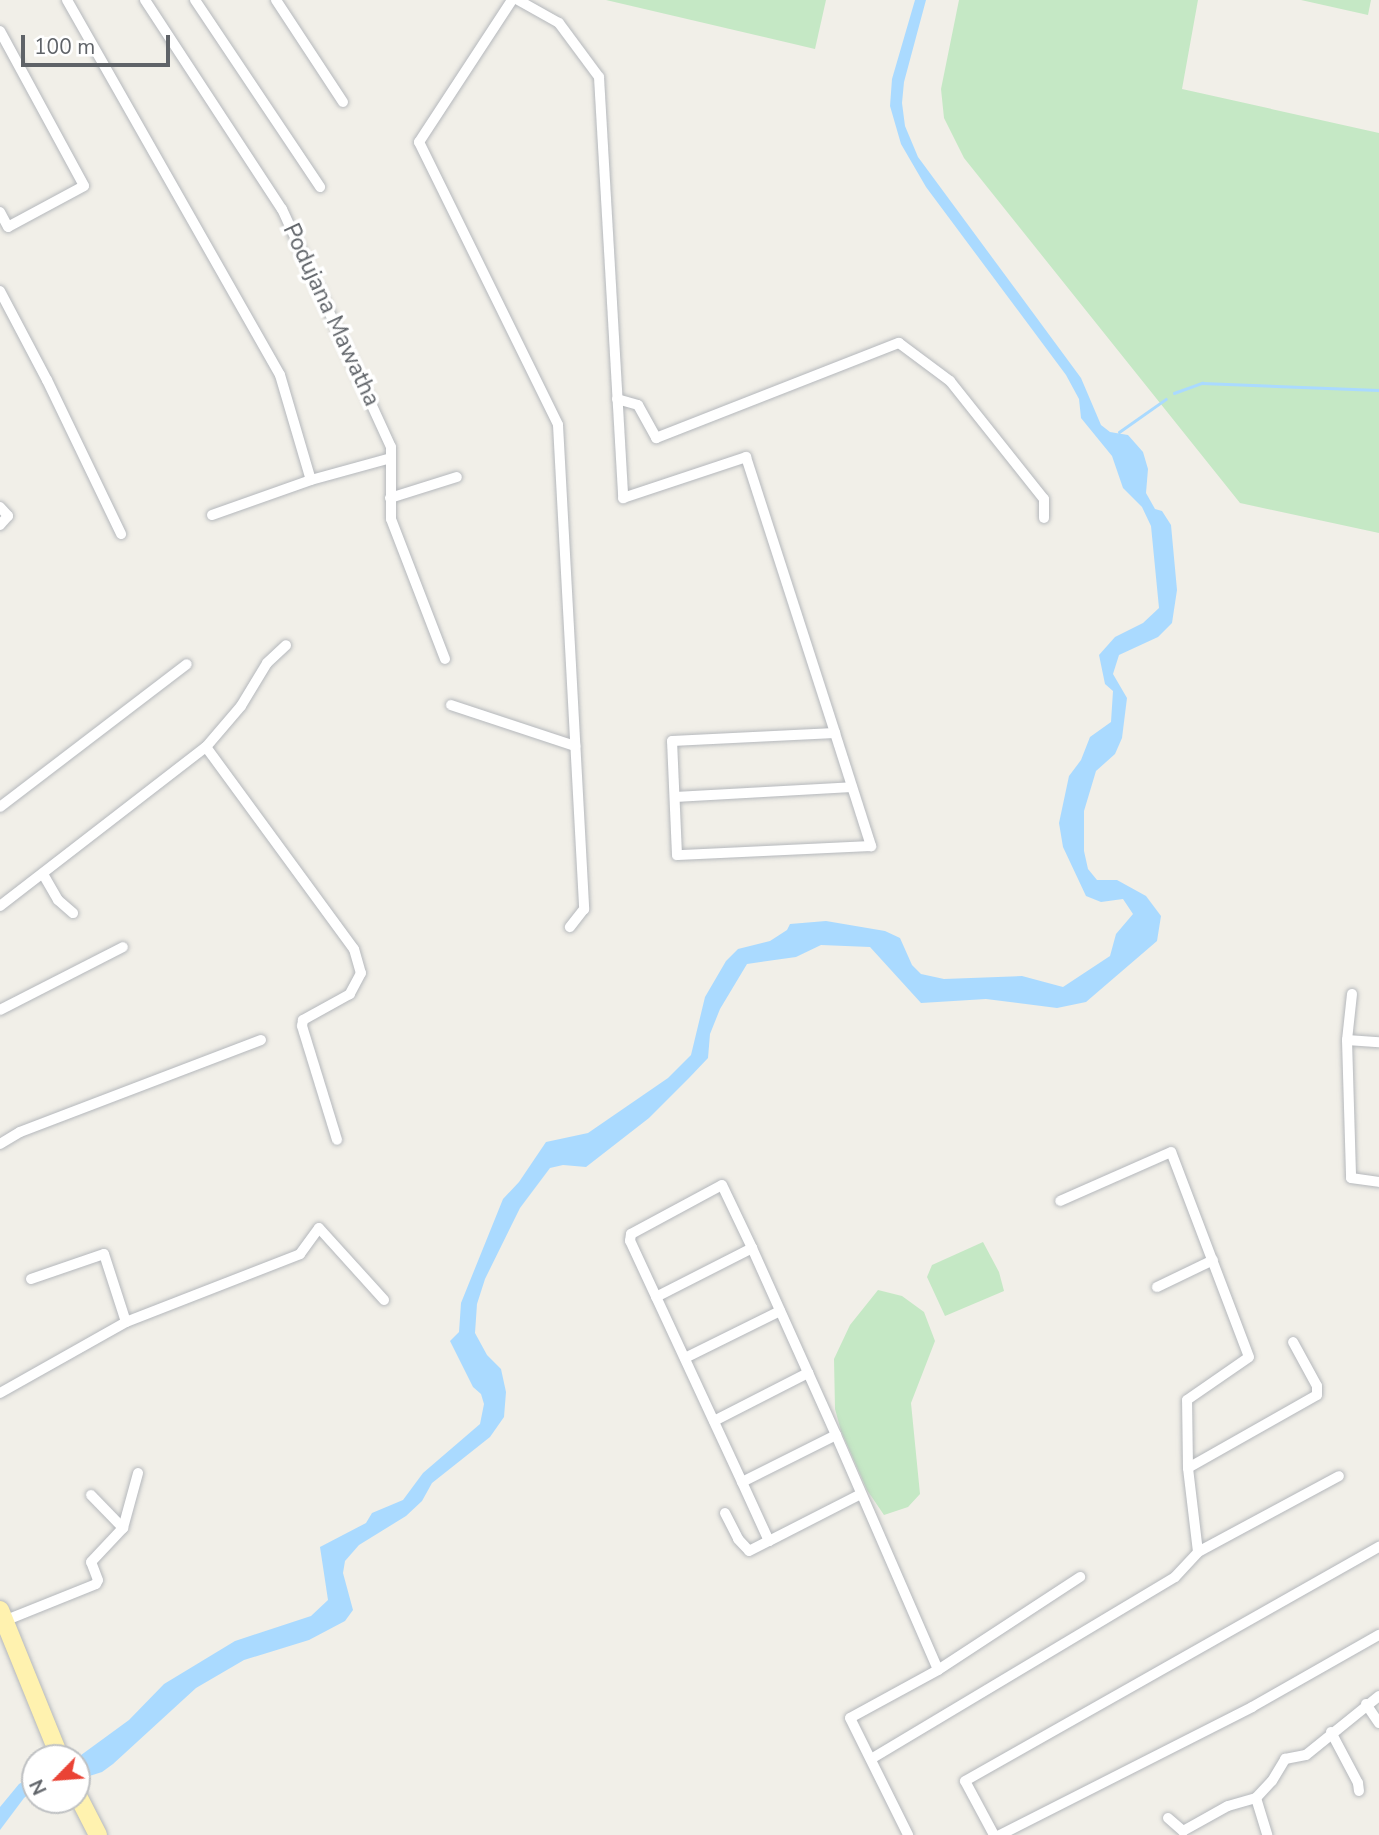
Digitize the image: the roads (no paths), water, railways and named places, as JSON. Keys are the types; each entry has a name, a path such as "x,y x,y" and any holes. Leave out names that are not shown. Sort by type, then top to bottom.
{"main road":[{"path":"2,1616 54,1744"},
{"path":"87,1814 98,1835"}],"street":[{"path":"67,0 280,375 311,480"},
{"name":"Podujana Mawatha","path":"145,0 282,209 391,447 391,519 445,659"},
{"path":"195,0 320,187"},
{"path":"276,0 343,102"},
{"path":"512,0 419,142 558,425 584,909 570,927"},
{"path":"518,0 559,23 599,77 623,498 746,457 835,733 871,846 677,855 672,741 835,733"},
{"path":"0,31 84,186 8,227 0,212"},
{"path":"0,291 47,380 121,534"},
{"path":"617,399 638,405 656,438 899,343 950,381 1044,499 1044,518"},
{"path":"212,515 311,480 391,458"},
{"path":"390,498 457,477"},
{"path":"0,507 8,516 0,525"},
{"path":"0,906 206,747 240,706 267,663 286,645"},
{"path":"0,807 187,664"},
{"path":"452,705 575,746"},
{"path":"206,747 354,949 361,972 350,994 303,1020 302,1026 337,1140"},
{"path":"675,797 852,787"},
{"path":"43,874 58,900 73,914"},
{"path":"52,911 58,900"},
{"path":"0,1010 123,947"},
{"path":"1352,994 1347,1040 1351,1178 1379,1182"},
{"path":"0,1144 20,1132 261,1040"},
{"path":"1347,1040 1379,1042"},
{"path":"1060,1201 1171,1152 1249,1357 1187,1400 1188,1468 1198,1552"},
{"path":"769,1541 630,1241 631,1234 722,1185 836,1435 938,1670"},
{"path":"0,1393 126,1322 300,1254 319,1228 384,1300"},
{"path":"656,1297 752,1248"},
{"path":"31,1279 104,1254 126,1322"},
{"path":"1157,1287 1213,1260"},
{"path":"685,1358 780,1311"},
{"path":"1188,1468 1317,1395 1317,1386 1293,1342"},
{"path":"714,1421 808,1373"},
{"path":"742,1482 836,1435"},
{"path":"2,1616 96,1584 98,1580 92,1562 123,1528 138,1473"},
{"path":"871,1759 1175,1577 1198,1552 1339,1475"},
{"path":"725,1513 749,1551 861,1494"},
{"path":"92,1495 123,1528"},
{"path":"1379,1547 965,1781 997,1835 1252,1707 1379,1635"},
{"path":"908,1835 850,1718 938,1670 1080,1577"},
{"path":"1168,1818 1183,1831 1228,1806 1256,1798 1272,1781 1285,1759 1306,1755 1331,1732 1379,1696"},
{"path":"1366,1704 1379,1723"},
{"path":"1331,1732 1358,1783 1359,1791"},
{"path":"1256,1798 1267,1835"}],"water":[{"path":"915,0 926,0 904,82 902,103 905,126 918,157 1081,378 1101,425 1110,432 1128,435 1143,452 1148,469 1146,493 1155,509 1162,511 1171,525 1177,590 1172,623 1158,637 1119,655 1113,674 1127,698 1122,738 1115,754 1096,771 1084,811 1084,851 1088,869 1097,880 1117,880 1146,896 1161,916 1157,941 1086,1002 1057,1008 986,999 921,1003 870,947 821,945 796,957 747,964 720,1009 710,1034 708,1058 649,1118 586,1167 563,1165 550,1168 520,1208 485,1279 477,1304 475,1333 487,1355 501,1369 506,1392 504,1417 490,1437 432,1483 422,1501 406,1516 359,1545 345,1561 343,1573 353,1610 345,1621 309,1640 244,1660 196,1688 113,1764 91,1776 91,1748 129,1720 164,1684 235,1641 311,1616 328,1600 320,1547 366,1523 372,1513 403,1500 423,1473 480,1424 484,1404 481,1394 473,1387 450,1341 459,1332 461,1303 503,1199 519,1182 546,1142 588,1133 668,1078 691,1055 705,997 726,961 738,949 770,941 787,930 790,924 826,921 885,931 900,938 912,965 921,974 944,979 1022,976 1063,987 1110,956 1116,934 1133,914 1123,899 1101,902 1086,896 1063,847 1059,823 1069,776 1081,760 1090,737 1111,722 1113,691 1105,684 1099,655 1115,637 1143,623 1159,608 1151,526 1142,507 1123,488 1112,456 1081,418 1079,399 1066,375 926,187 901,144 890,106 892,79"},
{"path":"21,1783 21,1802 0,1830 0,1807"}],"waterway":[{"path":"1174,393 1202,383 1379,390"},
{"path":"1119,432 1166,399"}]}
